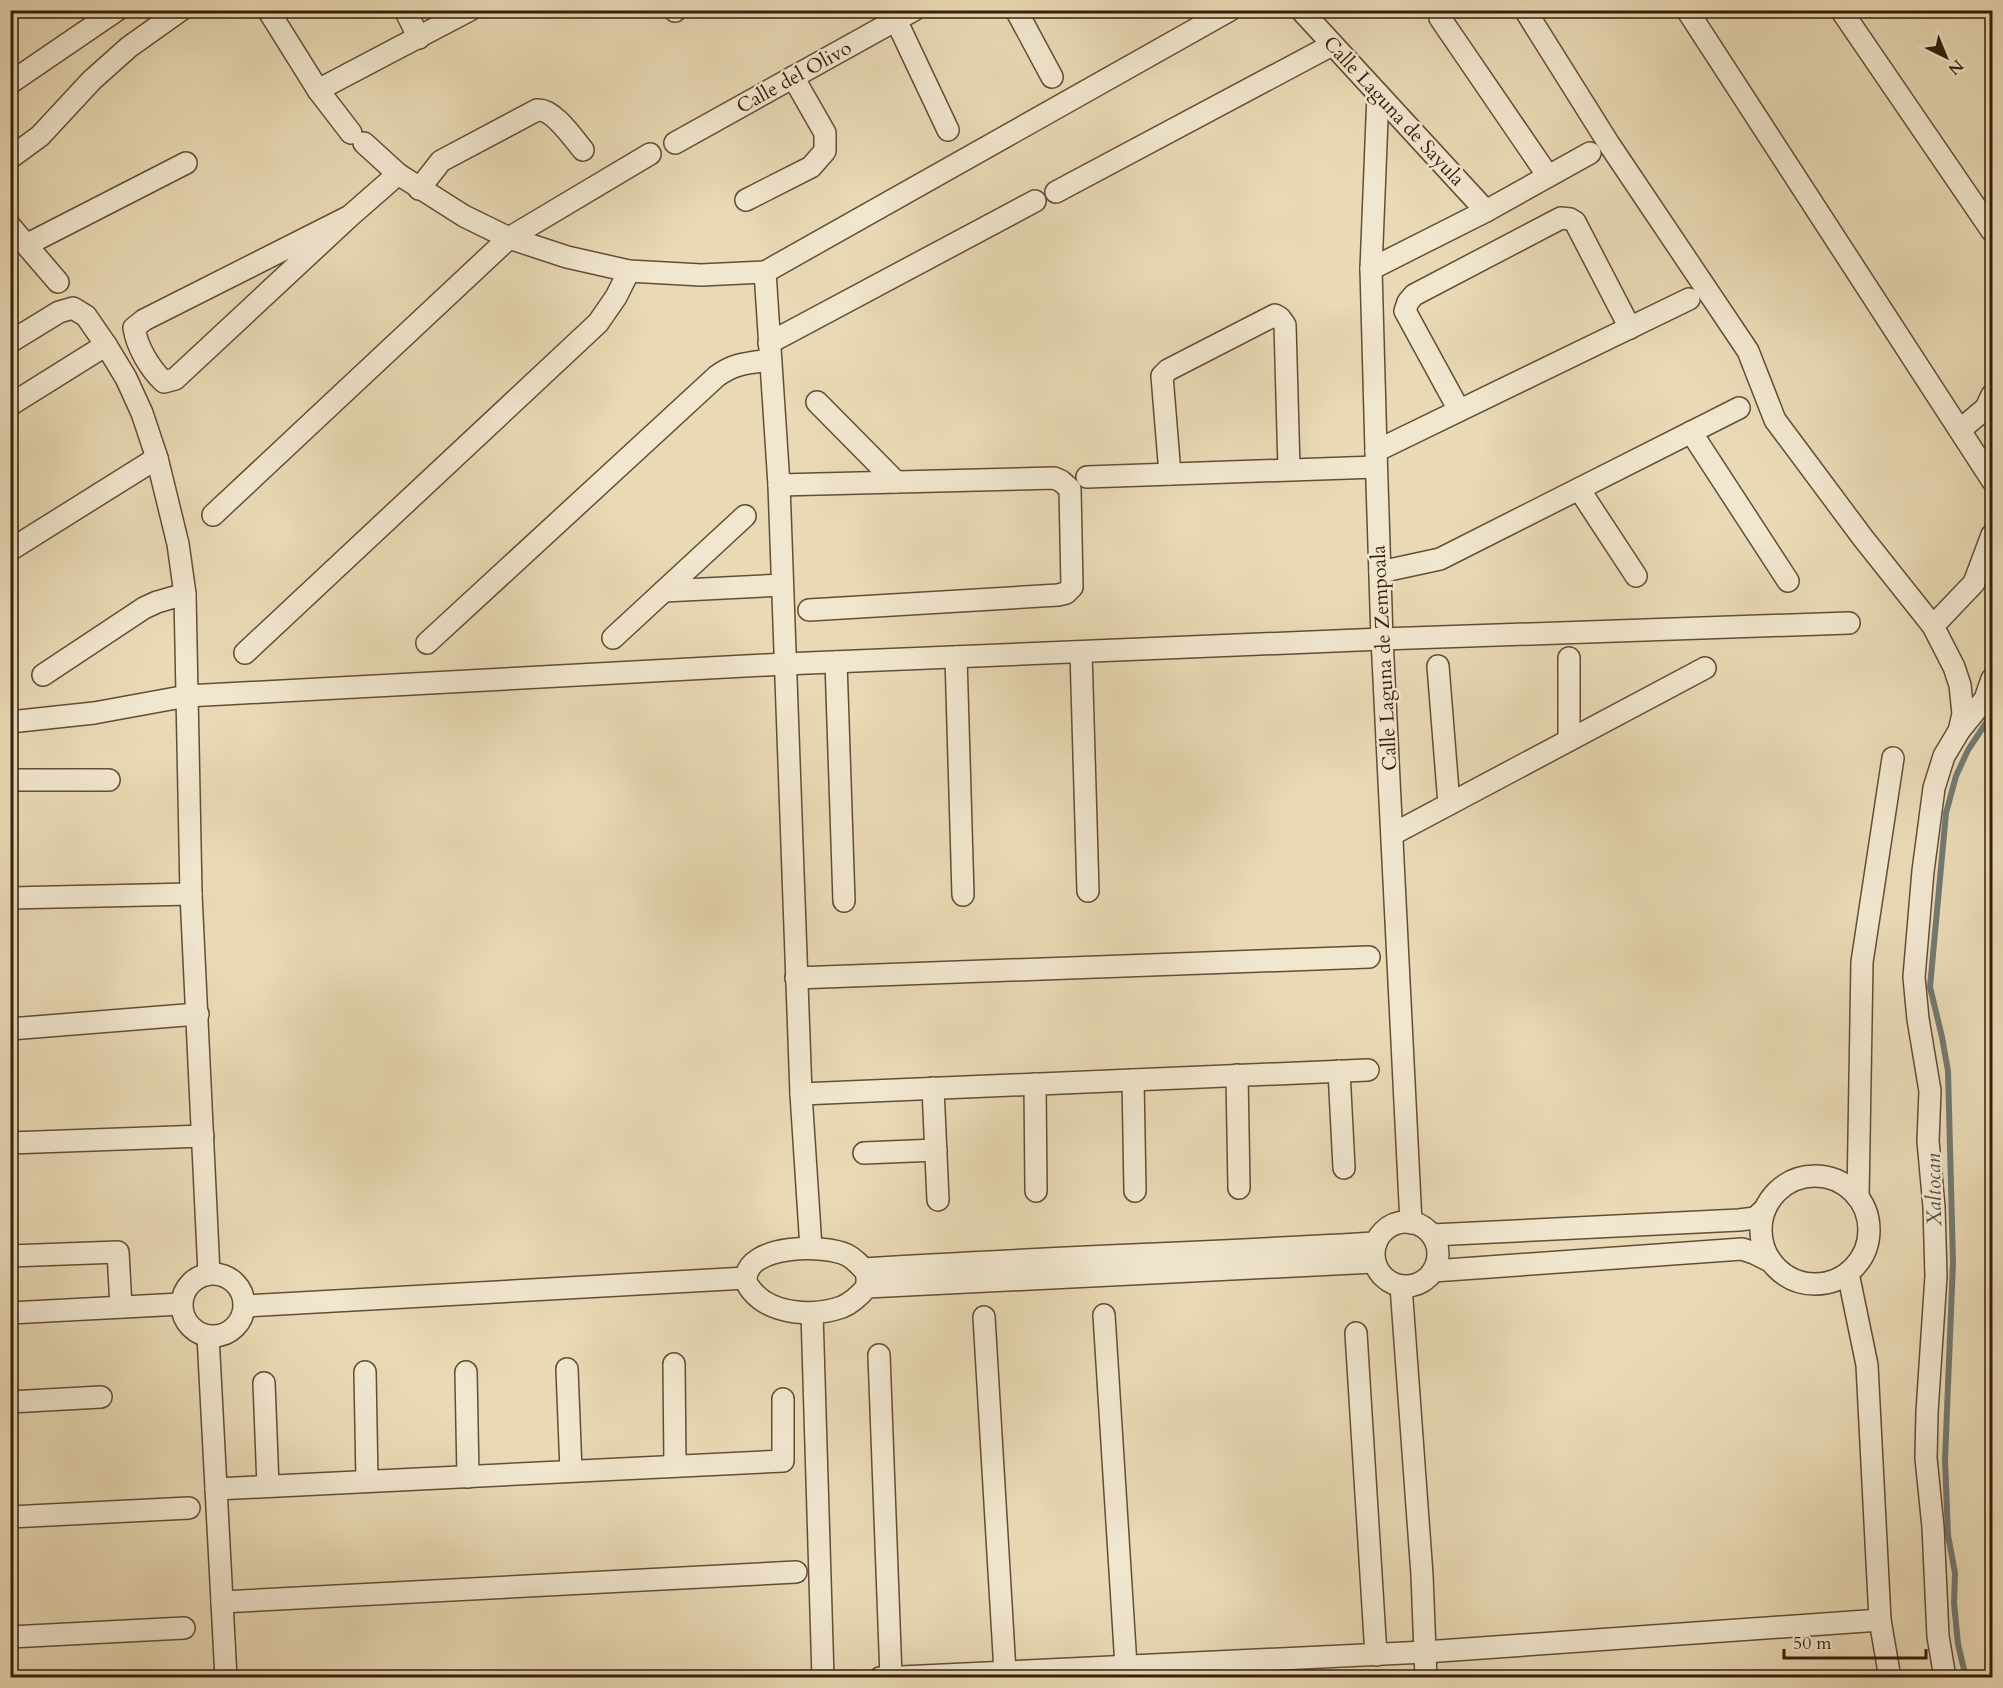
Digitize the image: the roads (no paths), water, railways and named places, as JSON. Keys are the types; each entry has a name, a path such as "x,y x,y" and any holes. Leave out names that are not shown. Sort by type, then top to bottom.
{"street":[{"path":"10,83 117,10"},
{"path":"10,158 40,136 92,80 129,47 181,10"},
{"path":"268,10 318,90 357,138 419,189 464,216 509,238 567,257 629,271 701,275 765,272 1230,10"},
{"path":"405,10 418,38"},
{"path":"318,90 470,10"},
{"path":"1016,10 1052,76"},
{"path":"1526,10 1609,144 1748,351 1774,420 1933,626 1960,685 1963,714 1959,731"},
{"path":"1687,10 1992,480"},
{"path":"1841,10 1992,231"},
{"path":"901,14 948,130"},
{"name":"Calle del Olivo","path":"675,144 901,14"},
{"name":"Calle Laguna de Sayula","path":"1312,14 1332,45 1486,211"},
{"path":"1440,18 1548,176"},
{"path":"1056,192 1332,45"},
{"path":"746,200 811,167 825,151 825,133 793,78"},
{"name":"Calle Laguna de Zempoala","path":"1378,94 1371,269 1376,459 1382,639 1411,1223"},
{"path":"419,189 441,161 537,110 544,109 552,114 583,150"},
{"path":"1371,269 1486,211 1590,153"},
{"path":"213,515 509,238 650,154"},
{"path":"28,244 186,163"},
{"path":"350,216 144,320 134,328 136,339 156,374 164,382 175,379 398,174"},
{"path":"427,644 717,376 728,368 770,352 1035,201"},
{"path":"1459,410 1405,311 1408,302 1414,295 1561,218 1575,222 1630,328"},
{"path":"10,226 28,244 58,282"},
{"path":"245,652 598,323 616,297 629,271"},
{"path":"765,272 779,485 801,1094 812,1248"},
{"path":"1087,477 1288,469 1376,459 1459,410 1689,299"},
{"path":"10,342 59,312 74,308 86,316 126,378 142,413 157,458 176,534 185,594 191,894 209,1274"},
{"path":"1170,474 1162,376 1168,370 1275,315 1285,325 1288,469"},
{"path":"10,405 106,345"},
{"path":"1960,430 1986,408 1992,395"},
{"path":"817,402 896,482"},
{"path":"1380,572 1440,559 1739,408"},
{"path":"1691,432 1788,581"},
{"path":"10,550 157,458"},
{"path":"779,485 1054,478 1070,489 1072,587 1066,593 809,610"},
{"path":"1579,489 1636,576"},
{"path":"613,638 745,516"},
{"path":"1933,626 1974,583 1992,535"},
{"path":"664,591 782,585"},
{"path":"43,675 144,609 157,602 185,594"},
{"path":"10,722 94,714 187,696 784,664 1382,639 1849,623"},
{"path":"1081,652 1088,891"},
{"path":"957,657 963,895"},
{"path":"1569,658 1569,740"},
{"path":"836,662 844,901"},
{"path":"1438,666 1449,804"},
{"path":"1393,834 1705,668"},
{"path":"1945,1677 1938,1636 1933,1527 1926,1458 1936,1276 1934,1207 1928,1141 1930,1091 1918,1019 1914,977 1923,871 1934,788 1944,756 1959,731 1985,699 1992,679"},
{"path":"1858,1197 1862,962 1893,758"},
{"path":"10,780 109,780"},
{"path":"10,898 191,894"},
{"path":"796,978 1369,957"},
{"path":"10,1029 198,1014"},
{"path":"801,1094 1368,1070"},
{"path":"1339,1071 1344,1168"},
{"path":"1237,1075 1239,1188"},
{"path":"1133,1080 1135,1191"},
{"path":"1035,1084 1036,1191"},
{"path":"933,1088 938,1200"},
{"path":"10,1143 203,1136"},
{"path":"864,1154 936,1150"},
{"path":"1433,1271 1742,1249 1770,1261 1782,1273 1794,1280 1808,1284 1822,1284 1848,1273 1865,1251 1869,1237 1869,1223 1858,1197 1836,1180 1822,1176 1808,1176 1782,1187 1765,1209 1761,1223 1761,1237 1770,1261"},
{"path":"1432,1235 1739,1220 1755,1218 1765,1209"},
{"path":"1398,1223 1411,1223 1422,1227 1432,1235 1437,1247 1437,1259 1433,1271 1425,1281 1413,1286 1401,1286 1389,1282 1380,1274 1375,1253 1387,1228 1398,1223"},
{"path":"812,1248 846,1255 859,1263 866,1278 858,1297 844,1306 812,1312 785,1310 758,1298 747,1286 746,1278 749,1270 758,1260 778,1252 812,1248"},
{"path":"10,1256 118,1252 122,1307"},
{"path":"866,1278 1375,1253"},
{"path":"1848,1273 1867,1365 1880,1620 1890,1677"},
{"path":"209,1274 227,1276 234,1281 243,1297 244,1305 239,1323 225,1334 208,1336 192,1329 186,1322 181,1305 187,1287 200,1276 209,1274"},
{"path":"244,1305 746,1278"},
{"path":"1401,1286 1422,1575 1426,1677"},
{"path":"10,1313 181,1305"},
{"path":"812,1312 823,1677"},
{"path":"1104,1315 1126,1666"},
{"path":"984,1317 1005,1672"},
{"path":"1356,1333 1376,1655"},
{"path":"208,1336 226,1677"},
{"path":"879,1355 891,1677"},
{"path":"674,1364 675,1466"},
{"path":"567,1369 571,1471"},
{"path":"365,1372 367,1482"},
{"path":"466,1372 468,1477"},
{"path":"264,1383 268,1486"},
{"path":"10,1402 101,1397"},
{"path":"216,1489 783,1461 783,1399"},
{"path":"10,1517 189,1508"},
{"path":"222,1602 796,1572"},
{"path":"880,1677 1376,1655 1880,1620"},
{"path":"10,1637 184,1628"}],"waterway":[{"name":"Xaltocan","path":"1966,1678 1958,1644 1954,1603 1955,1573 1948,1535 1945,1460 1953,1262 1948,1071 1930,987 1946,813 1956,776 1968,750 1992,714"}]}
